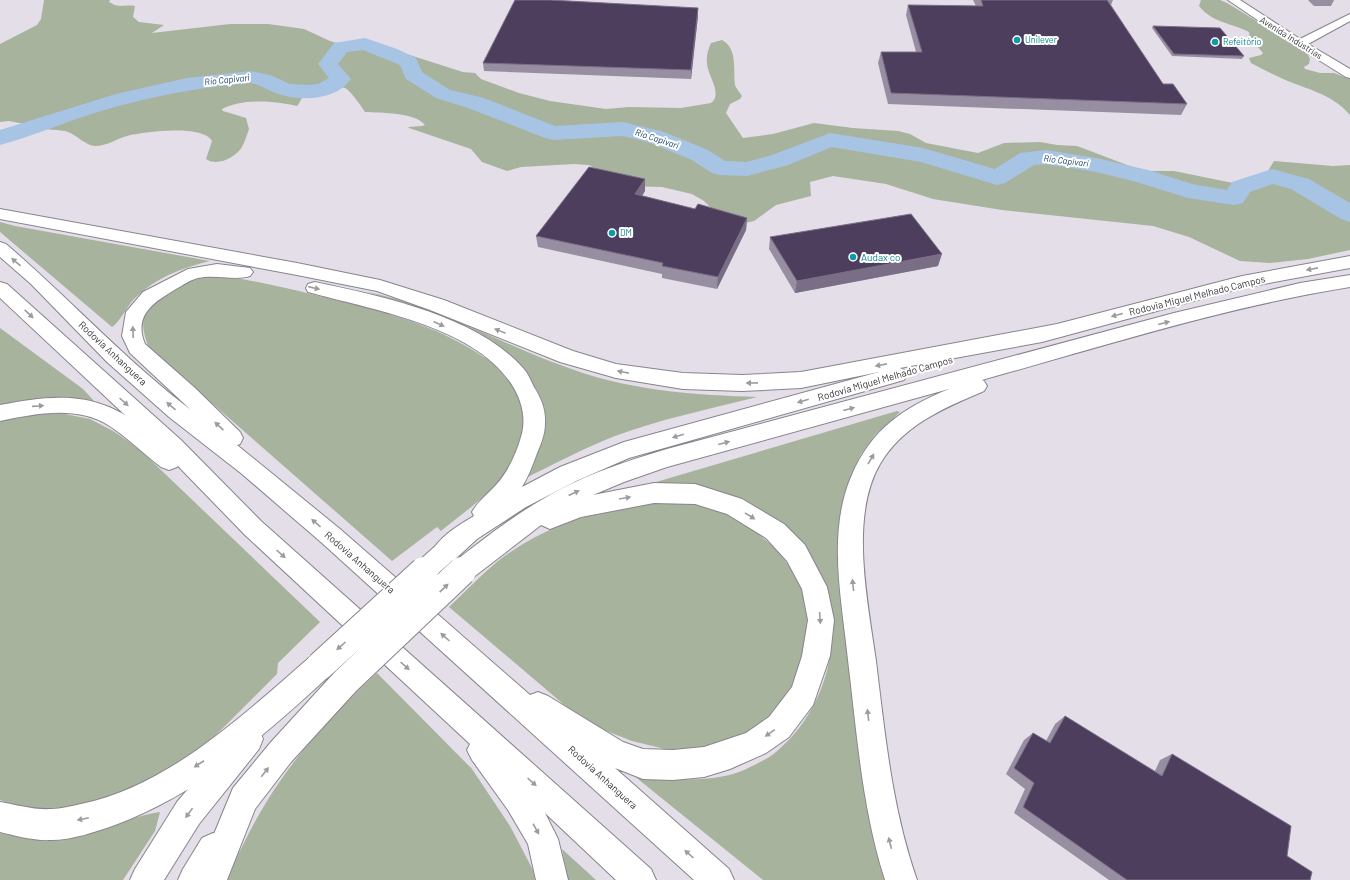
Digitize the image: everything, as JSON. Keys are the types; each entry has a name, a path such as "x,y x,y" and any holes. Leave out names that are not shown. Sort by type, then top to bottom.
{"main road":[{"path":"0,214 297,269 380,286 437,305 567,357 616,371 683,381 759,383 801,380 1060,340"},
{"name":"Rodovia Anhanguera","path":"0,248 37,280 114,357 177,411 250,468 343,547 718,880"},
{"name":"Rodovia Miguel Melhado Campos","path":"452,562 508,534 566,497 614,476 667,458 1060,340 1242,282 1350,262"},
{"path":"250,468 232,437 202,410 188,394 137,348 132,336 136,312 142,304 162,288 194,273 217,270 247,273 380,303 433,321 476,341 498,355 510,365 524,385 530,398 534,419 533,434 515,478 468,532"},
{"name":"Rodovia Miguel Melhado Campos","path":"452,562 468,532 518,500 568,474 624,452 1060,340 1174,320 1278,295 1350,281"},
{"path":"0,288 173,446 253,528"},
{"path":"901,880 890,842 876,768 854,595 851,532 858,488 872,457 880,446 906,420 928,407 1060,340"},
{"path":"0,413 35,406 64,405 92,409 115,419 196,481 253,528 640,880"},
{"path":"470,660 547,712 615,754 643,764 673,765 704,762 730,754 756,743 779,727 803,695 816,656 821,620 814,587 796,553 775,531 734,506 695,494 654,493 579,508 508,534"},
{"path":"0,817 24,823 59,824 103,815 148,797 224,748 320,666 452,562"},
{"path":"194,880 242,803 281,752 452,562"},
{"path":"146,880 188,813 234,755 285,697"},
{"path":"449,706 519,799 542,839 552,880"},
{"path":"211,880 242,803"}],"street":[{"name":"Avenida Indústrias","path":"1233,0 1304,42 1350,65"},
{"name":"Avenida Indústrias","path":"1248,0 1259,10 1350,74"},
{"path":"1304,42 1350,17"}],"green space":[{"path":"44,0 110,0 109,2 119,6 135,6 133,17 139,22 164,25 152,33 230,24 268,24 304,29 330,41 347,46 380,47 463,72 475,73 481,79 519,93 550,101 606,109 629,107 681,108 711,103 716,95 708,69 707,56 711,43 722,40 727,44 733,54 735,85 742,96 740,99 730,104 726,113 743,138 773,134 814,123 853,128 898,131 910,134 926,143 978,153 1004,143 1040,142 1077,146 1143,171 1174,171 1233,183 1248,182 1265,176 1274,161 1333,166 1350,165 1350,250 1308,259 1270,263 1240,261 1189,237 1153,226 1002,210 933,199 886,184 833,176 810,182 811,196 776,205 754,221 740,224 721,218 704,201 692,194 662,187 628,186 598,176 597,169 589,165 574,164 521,167 507,171 482,162 471,149 409,128 408,127 425,125 414,118 406,115 365,112 347,89 336,86 319,88 310,91 305,94 297,106 269,102 249,102 239,103 222,109 223,111 246,118 249,129 242,147 239,151 226,160 215,162 206,159 212,141 206,136 197,132 159,131 135,134 104,145 92,146 65,131 35,128 35,126 9,121 0,122 0,44 37,25 41,19"},
{"path":"1201,0 1220,0 1227,3 1299,47 1307,53 1310,59 1309,64 1304,67 1305,69 1320,73 1334,73 1350,79 1350,115 1338,104 1324,95 1282,79 1251,63 1249,58 1261,55 1263,53 1250,38 1249,32 1216,20 1210,16 1199,6"},
{"path":"0,222 210,261 180,270 152,284 135,298 112,327 0,232"},
{"path":"214,275 290,289 380,311 422,325 443,334 463,344 490,361 501,369 510,379 518,392 523,406 524,421 522,436 515,458 508,470 494,487 468,510 441,531 437,527 392,561 149,348 143,321 150,306 168,291 183,283 198,277"},
{"path":"368,292 434,311 563,366 623,384 667,391 757,397 667,419 632,430 580,451 524,479 539,405 533,385 518,365 400,304"},
{"path":"0,328 83,389 95,402 0,407"},
{"path":"897,411 900,412 875,435 861,454 851,476 845,499 844,611 862,774 871,827 885,880 763,880 633,775 675,779 704,779 718,777 744,770 773,755 790,739 802,724 821,690 827,672 830,653 832,633 830,614 796,540 656,482"},
{"path":"60,413 90,419 113,431 138,448 320,622 278,663 277,674 208,743 145,788 56,815 25,810 0,800 0,420 27,414"},
{"path":"678,501 706,506 731,516 755,531 775,548 790,567 802,590 807,617 806,646 788,698 771,718 744,736 695,749 665,749 632,741 604,730 575,714 449,607 498,561 539,535 561,525 607,511 630,506"},
{"path":"377,673 472,769 510,826 533,870 535,880 226,880 255,822 284,775 337,711"},
{"path":"160,812 155,831 123,880 0,880 0,833 35,839 72,837 95,832 135,818"},
{"path":"562,849 596,880 568,880"}],"building":[{"path":"515,0 550,0 698,8 691,70 483,63"},
{"name":"Unilever","path":"981,0 1107,0 1163,84 1173,84 1187,104 891,93 881,52 922,52 908,5 983,6"},
{"path":"1153,26 1220,28 1244,56 1174,54"},
{"path":"589,167 645,179 635,194 695,209 698,204 747,218 718,277 662,266 663,263 536,236"},
{"name":"Audax co","path":"911,214 942,254 797,281 770,237"},
{"path":"1065,716 1162,776 1172,754 1291,826 1287,856 1312,872 1310,880 1127,880 1023,807 1034,783 1014,768 1033,733 1050,743"}],"waterway":[{"name":"Rio Capivari","path":"0,138 123,98 155,90 219,79 254,77 263,79 287,90 320,91 330,87 341,79 328,64 341,47 365,44 409,62 413,75 443,94 476,103 553,133 623,129 656,137 700,155 720,168 747,169 780,160 830,140 923,155 970,168 997,178 1028,158 1046,157 1096,165 1140,175 1188,191 1234,198 1241,187 1272,176 1300,184 1350,214"}],"place":[{"name":"Unilever","path":"1017,40"},
{"name":"Refeitório","path":"1215,42"},
{"name":"DM","path":"612,233"},
{"name":"Audax co","path":"853,257"}]}
